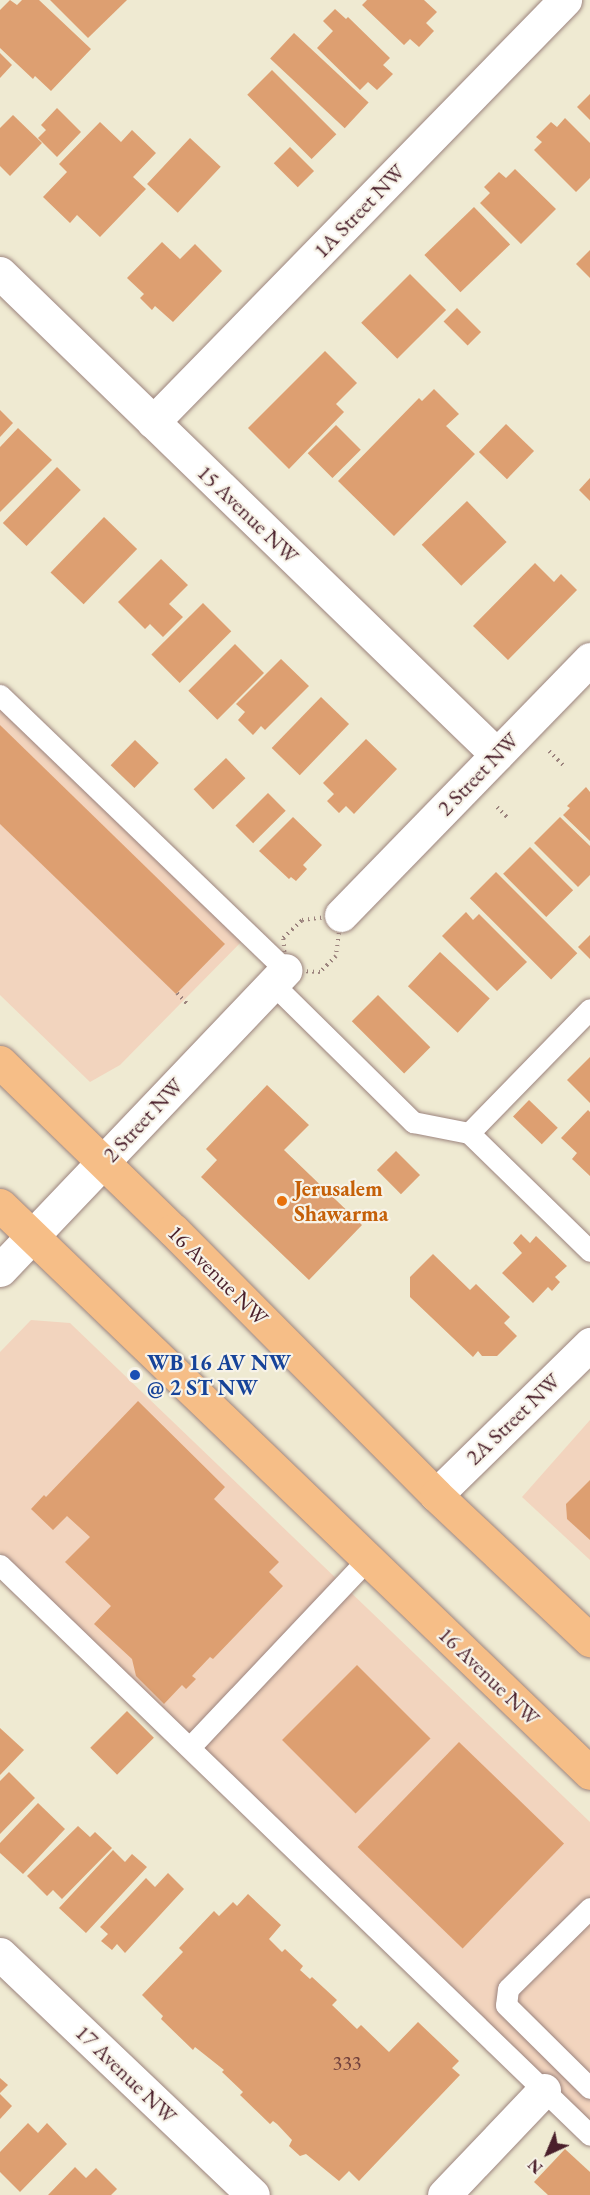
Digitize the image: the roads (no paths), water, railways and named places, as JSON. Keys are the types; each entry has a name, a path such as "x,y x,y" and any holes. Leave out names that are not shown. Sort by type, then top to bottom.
{"highway":[{"name":"16 Avenue NW","path":"0,1062 104,1162 436,1495 590,1640"},
{"name":"16 Avenue NW","path":"0,1205 590,1773"}],"street":[{"name":"1A Street NW","path":"153,422 565,0"},
{"name":"15 Avenue NW","path":"0,273 497,755"},
{"name":"2 Street NW","path":"341,915 590,659"},
{"name":"2 Street NW","path":"0,1270 279,977"},
{"name":"2A Street NW","path":"436,1495 590,1344"},
{"name":"17 Avenue NW","path":"0,1954 253,2195"},
{"path":"444,2195 544,2090"}],"lane":[{"path":"0,695 279,977 413,1122 469,1133 590,1251"},
{"path":"469,1133 590,1009"},
{"path":"190,1747 368,1559"},
{"path":"0,1565 590,2135"},
{"path":"590,1908 508,1989 506,2005 590,2088"}],"place":[{"name":"Jerusalem Shawarma","path":"282,1201"},
{"name":"WB 16 AV NW @ 2 ST NW","path":"135,1375"}]}
